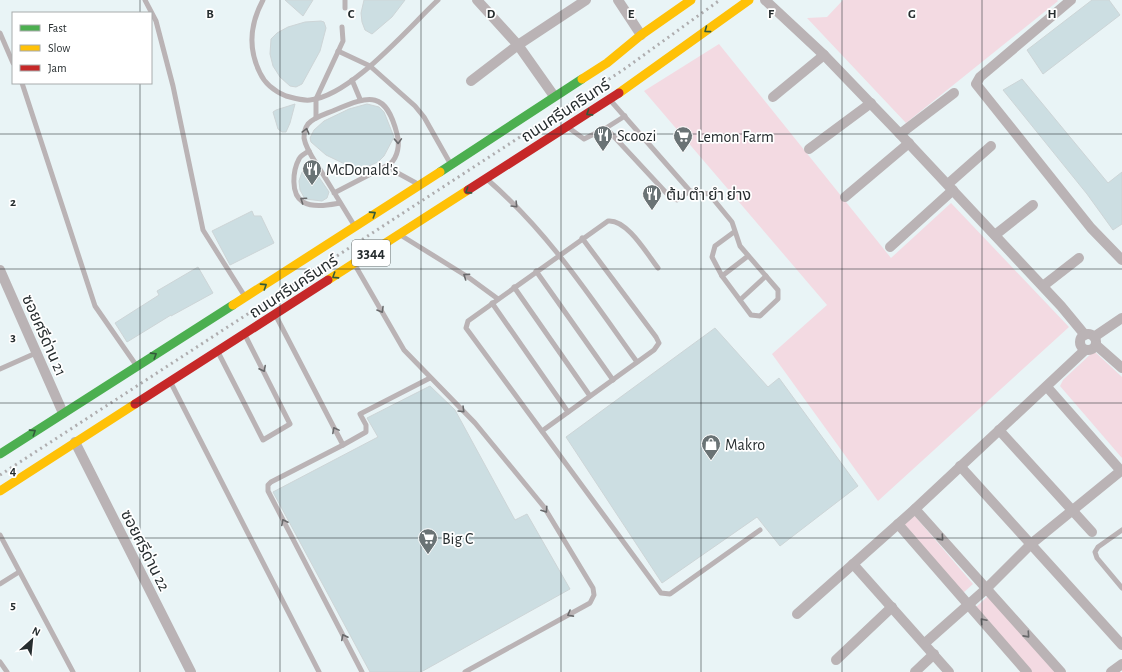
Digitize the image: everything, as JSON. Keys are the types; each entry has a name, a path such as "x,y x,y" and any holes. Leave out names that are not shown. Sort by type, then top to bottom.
{"main road":[{"name":"ถนนศรีนครินทร์","path":"0,454 245,298 606,63 691,0"},
{"name":"ถนนศรีนครินทร์","path":"0,491 74,442 245,335 630,86 741,3 749,0"}],"street":[{"path":"476,0 518,45 554,96"},
{"path":"471,81 572,4 586,0"},
{"path":"618,0 642,35"},
{"path":"765,0 824,55 909,142 1092,339 1122,368"},
{"path":"1071,0 980,77 976,84 1091,228 1122,260"},
{"path":"773,96 824,55"},
{"path":"900,134 954,93"},
{"path":"809,149 871,104"},
{"path":"845,197 909,142"},
{"path":"890,247 991,146"},
{"path":"995,235 1033,205"},
{"path":"1043,286 1079,258"},
{"name":"ซอยศรีด่าน 21","path":"0,270 63,413"},
{"path":"1085,350 1081,342 1092,339 1122,318"},
{"path":"797,614 915,509 1085,350 1091,350 1092,339"},
{"path":"925,643 986,589 1031,544 1122,470 1047,387"},
{"path":"999,430 1092,532"},
{"name":"ซอยศรีด่าน 22","path":"74,442 191,672"},
{"path":"960,466 1122,646"},
{"path":"915,509 1061,672"},
{"path":"898,524 1027,672"},
{"path":"853,564 925,643 949,672"},
{"path":"836,660 892,607"},
{"path":"915,672 934,654"},
{"path":"1111,672 1122,664"}],"lane":[{"path":"145,0 151,12"},
{"path":"262,0 253,26 251,46 253,58 261,75 271,88 280,93 300,99 316,99 330,93 352,80 370,66 434,1"},
{"path":"345,0 345,8"},
{"path":"152,13 156,21 173,86 202,230 245,298"},
{"path":"316,118 316,99 344,38 342,27"},
{"path":"0,33 12,61"},
{"path":"338,51 370,66 415,106 430,128 450,164"},
{"path":"352,80 360,100"},
{"path":"22,84 95,306 136,366"},
{"path":"334,193 390,164 395,158 399,143 392,116 389,110 373,99 360,100 316,118 308,124 304,132 304,139 309,151 334,193 354,226"},
{"path":"610,99 690,190 709,194 732,222 734,232 740,246 778,290 778,299 760,316 752,315 722,276 712,257 712,250 715,246 734,232"},
{"path":"567,127 584,139 625,116"},
{"path":"606,128 671,198 677,200 690,190"},
{"path":"309,151 300,157 297,166 294,180 297,196 302,201 309,204 322,206 340,203"},
{"path":"390,164 394,171 419,185"},
{"path":"486,179 520,209 560,254 637,362"},
{"path":"658,268 630,232 616,222 606,222 468,321 466,328 659,590 664,594 670,594 760,530"},
{"path":"399,234 464,274 498,299"},
{"path":"542,431 657,348 659,340 582,238"},
{"path":"722,276 748,256"},
{"path":"354,264 404,350 475,423 544,507 594,592 590,603 465,672"},
{"path":"536,271 613,380"},
{"path":"740,300 766,276"},
{"path":"514,288 590,396"},
{"path":"492,303 568,412"},
{"path":"275,315 344,444"},
{"path":"218,352 263,440 290,424 245,335"},
{"path":"0,369 36,353"},
{"path":"362,672 267,488 271,482 366,432 366,425 360,414 430,378"},
{"path":"171,382 319,672"},
{"path":"1122,530 1098,547 1095,552 1097,558 1122,588"},
{"path":"0,535 73,672"},
{"path":"0,584 19,572"},
{"path":"0,662 7,672"}],"shaded area":[{"path":"843,0 1058,1 906,123 807,18 827,17"},
{"path":"719,44 891,258 951,203 1069,327 878,501 772,354 827,305 644,91"},
{"path":"1094,351 1122,377 1122,458 1060,386 1063,380"},
{"path":"914,515 973,584 963,593 904,524"},
{"path":"988,596 1056,672 1032,672 975,608"}],"building":[{"path":"285,0 313,0 303,16"},
{"path":"364,0 405,0 392,17 372,34 365,30 362,22 361,13"},
{"path":"1092,0 1109,0 1120,15 1043,74 1027,50"},
{"path":"305,22 324,22 326,28 320,51 302,84 296,87 290,86 280,77 273,66 270,54 271,39 277,33 288,27"},
{"path":"1022,79 1108,183 1122,172 1122,224 1113,230 1087,194 1003,90"},
{"path":"295,104 286,132 282,132 278,129 273,112"},
{"path":"367,104 379,107 384,112 394,137 384,156 378,162 364,168 351,167 326,155 311,142 310,138 314,130 324,121 349,109"},
{"name":"McDonald's","path":"312,167 329,192 327,198 322,201 305,199 300,190 299,181 302,172 307,168"},
{"path":"252,211 254,216 261,216 274,243 230,265 212,231"},
{"path":"198,267 213,293 171,315 127,342 115,323 159,295 157,291"},
{"name":"Makro","path":"715,328 768,387 779,378 858,486 780,546 757,517 662,583 566,437"},
{"name":"Big C","path":"430,386 455,410 515,520 527,514 570,589 421,672 370,672 273,492 378,437 367,418"}],"railway":[{"path":"0,475 623,70 720,0"}],"traffic: fast":[{"path":"440,172 582,79"},
{"path":"0,454 233,305"}],"traffic: slow":[{"path":"582,79 607,63 641,35 691,0"},
{"path":"619,93 749,0"},
{"path":"233,305 440,172"},
{"path":"328,280 468,190"},
{"path":"0,491 135,404"}],"traffic: jam":[{"path":"468,190 619,93"},
{"path":"135,404 328,280"}],"place":[{"name":"Scoozi","path":"603,152"},
{"name":"Lemon Farm","path":"683,153"},
{"name":"McDonald's","path":"312,186"},
{"name":"ต้ม ตำ ยำ ย่าง","path":"652,211"},
{"name":"Makro","path":"711,461"},
{"name":"Big C","path":"428,555"}]}
